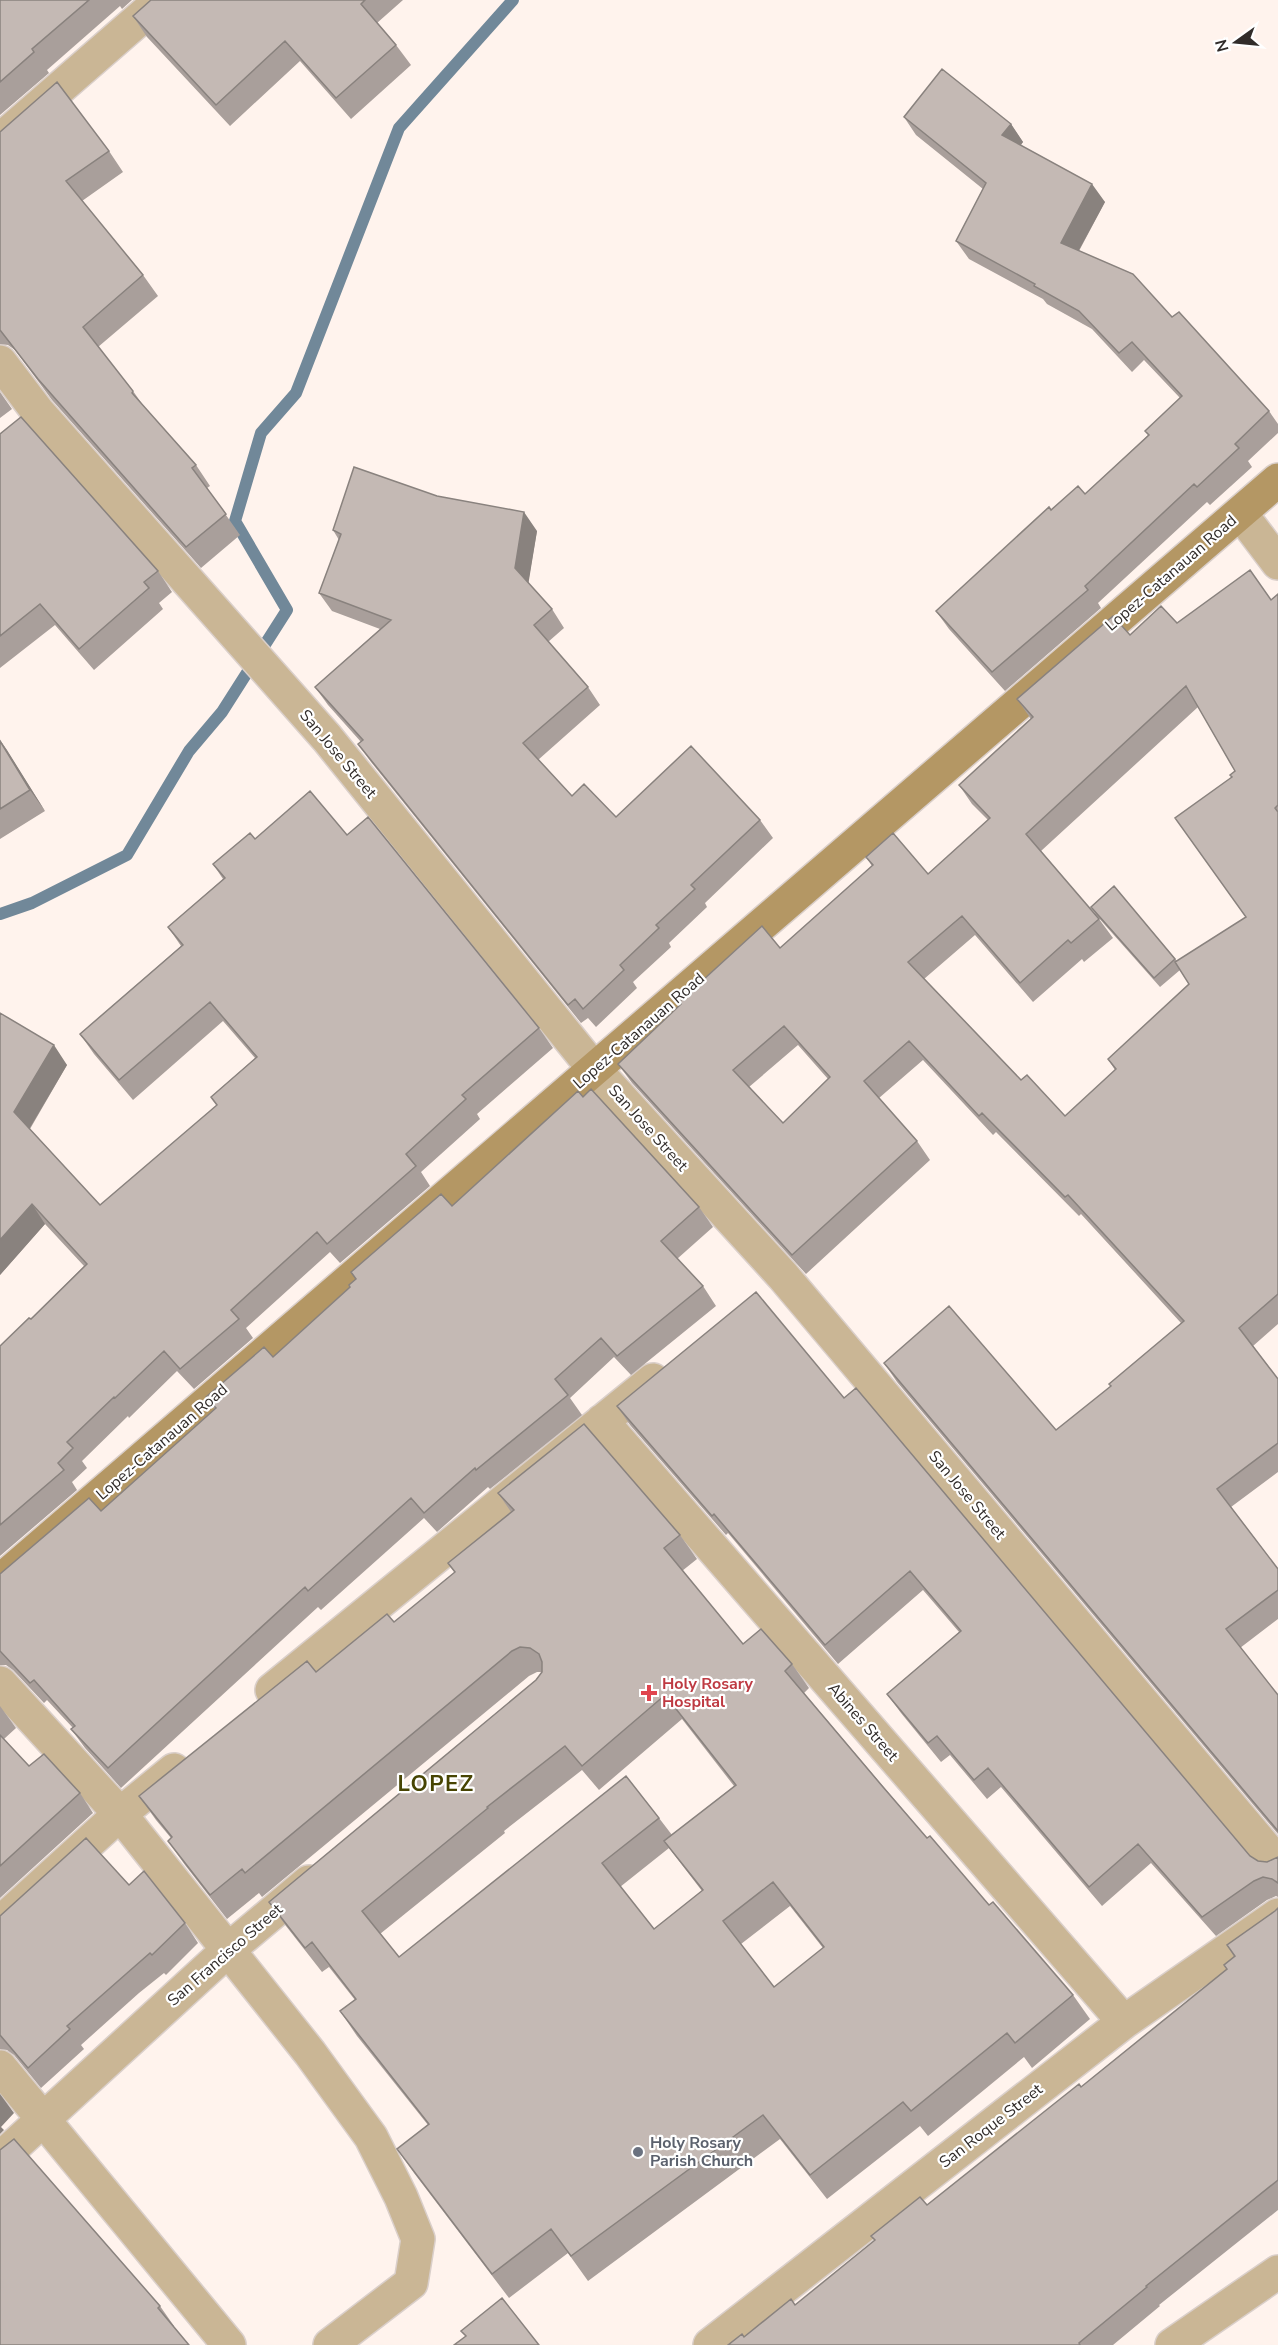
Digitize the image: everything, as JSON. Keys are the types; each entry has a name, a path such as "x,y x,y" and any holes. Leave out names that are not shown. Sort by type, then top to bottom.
{"main road":[{"name":"Lopez-Catanauan Road","path":"0,1581 1278,480"}],"street":[{"path":"0,140 161,0"},
{"name":"San Jose Street","path":"0,362 27,421 234,635 327,738 594,1069 783,1276 1278,1863"},
{"path":"1241,514 1278,563"},
{"path":"756,1298 783,1276"},
{"path":"250,1708 674,1363"},
{"name":"Abines Street","path":"602,1421 1124,2022"},
{"path":"0,1683 120,1814 310,2053 371,2137 401,2197 417,2239 411,2283 330,2345"},
{"path":"0,1923 120,1814 194,1754"},
{"name":"San Francisco Street","path":"0,2159 228,1950 329,1866"},
{"name":"San Roque Street","path":"710,2345 1124,2022 1278,1915"},
{"path":"0,2067 229,2345"},
{"path":"1172,2345 1278,2272"}],"building":[{"path":"0,0 89,0 32,49 34,52 0,82"},
{"path":"151,0 365,0 361,4 396,45 336,98 285,41 216,105 133,16"},
{"path":"942,69 1011,124 1002,135 1092,184 1061,243 1133,274 1172,317 1179,312 1269,411 1235,444 1239,448 1197,487 1194,484 1085,586 1088,590 992,672 936,611 1049,507 1051,510 1078,486 1085,494 1149,435 1145,431 1182,396 1132,342 1119,353 1079,311 956,241 986,183 904,117"},
{"path":"57,82 109,151 66,181 143,275 83,327 133,391 132,393 196,465 192,468 226,514 186,547 38,379 0,330 0,132"},
{"path":"21,417 158,571 144,582 149,588 79,649 40,604 0,636 0,434"},
{"path":"354,467 437,496 524,512 515,568 552,609 534,625 588,687 523,743 572,796 584,784 616,817 691,746 760,820 691,885 695,889 656,925 659,928 620,965 624,970 583,1009 575,999 568,1005 358,744 363,740 315,687 391,620 319,593 341,534 333,530"},
{"path":"1250,570 1271,600 1278,594 1278,805 1275,808 1278,812 1278,1294 1239,1328 1278,1379 1278,1443 1217,1489 1278,1569 1278,1590 1226,1629 1278,1695 1278,1831 884,1363 949,1306 1056,1430 1111,1386 1109,1384 1184,1321 1068,1195 1065,1197 982,1113 979,1116 909,1041 864,1081 917,1141 792,1255 618,1064 681,1004 679,1002 762,926 780,948 873,865 866,857 893,833 928,874 990,818 959,785 1033,717 1017,699 1113,616 1130,635 1161,606 1177,623","holes":["1186,686 1235,771 1230,775 1232,777 1175,818 1246,917 1175,962 1189,984 1108,1059 1116,1069 1065,1116 1027,1075 1021,1080 908,962 962,916 1020,983 1068,940 1071,943 1099,919 1026,834","784,1026 830,1077 783,1123 733,1070"]},
{"path":"0,741 30,790 0,809"},
{"path":"310,791 347,835 368,817 539,1028 462,1095 466,1099 406,1154 416,1166 327,1244 317,1232 231,1310 239,1319 180,1369 164,1351 67,1442 73,1448 58,1463 64,1470 0,1525 0,1346 87,1264 32,1204 0,1240 0,1013 54,1045 14,1112 100,1205 217,1105 211,1097 257,1057 210,1002 119,1080 80,1034 183,945 168,927 225,878 213,864 250,833 255,839"},
{"path":"1114,886 1175,959 1154,978 1091,907"},
{"path":"591,1089 699,1207 661,1241 703,1286 617,1356 601,1338 555,1379 568,1395 476,1470 475,1468 424,1513 411,1498 308,1591 305,1587 108,1768 71,1729 75,1726 34,1680 30,1683 0,1651 0,1574 89,1498 101,1511 216,1408 206,1397 264,1347 273,1357 350,1287 349,1285 356,1279 351,1272 441,1194 452,1206 578,1091 583,1097"},
{"path":"756,1292 844,1398 856,1388 1250,1856 1258,1861 1267,1862 1278,1857 1278,1883 1263,1877 1254,1881 1202,1917 1138,1844 1089,1887 988,1768 974,1780 937,1736 928,1743 887,1694 961,1631 910,1571 825,1645 714,1514 712,1516 617,1406"},
{"path":"584,1424 680,1535 664,1548 743,1644 761,1629 792,1664 785,1671 883,1787 927,1838 930,1836 989,1905 993,1902 1073,1995 1015,2043 1007,2033 911,2111 903,2102 810,2175 763,2115 571,2256 551,2229 492,2274 397,2149 429,2124 340,2011 356,1999 312,1942 305,1948 269,1902 536,1680 542,1672 539,1654 530,1648 520,1647 512,1651 245,1873 242,1869 210,1895 168,1841 172,1837 139,1796 307,1661 316,1672 387,1614 394,1622 455,1572 448,1563 514,1510 498,1493","holes":["665,1695 736,1785 664,1841 703,1890 654,1929 602,1863 659,1818 626,1776 399,1957 362,1911 487,1807 565,1746 582,1766","773,1882 824,1947 774,1987 723,1921"]},
{"path":"0,1735 29,1766 44,1754 80,1793 0,1866"},
{"path":"86,1838 129,1885 144,1871 185,1923 152,1955 150,1953 67,2026 70,2029 28,2068 0,2035 0,1916"},
{"path":"1278,1908 1278,2180 1146,2286 1079,2343 1080,2345 728,2345 742,2334 744,2337 791,2299 795,2305 875,2240 871,2236 920,2197 927,2205 1079,2084 1081,2087 1227,1969 1224,1965 1235,1956 1227,1945"},
{"path":"14,2139 160,2306 158,2308 189,2345 0,2345 0,2150"},
{"path":"502,2298 539,2345 454,2345 466,2336 461,2331"}],"waterway":[{"path":"0,914 32,903 127,855 189,751 222,712 287,610 235,521 261,433 296,393 399,128 513,0"}],"place":[{"name":"Holy Rosary Hospital","path":"649,1693"},
{"name":"Holy Rosary Parish Church","path":"638,2152"}],"district":[{"name":"LOPEZ","path":"436,1784"}]}
